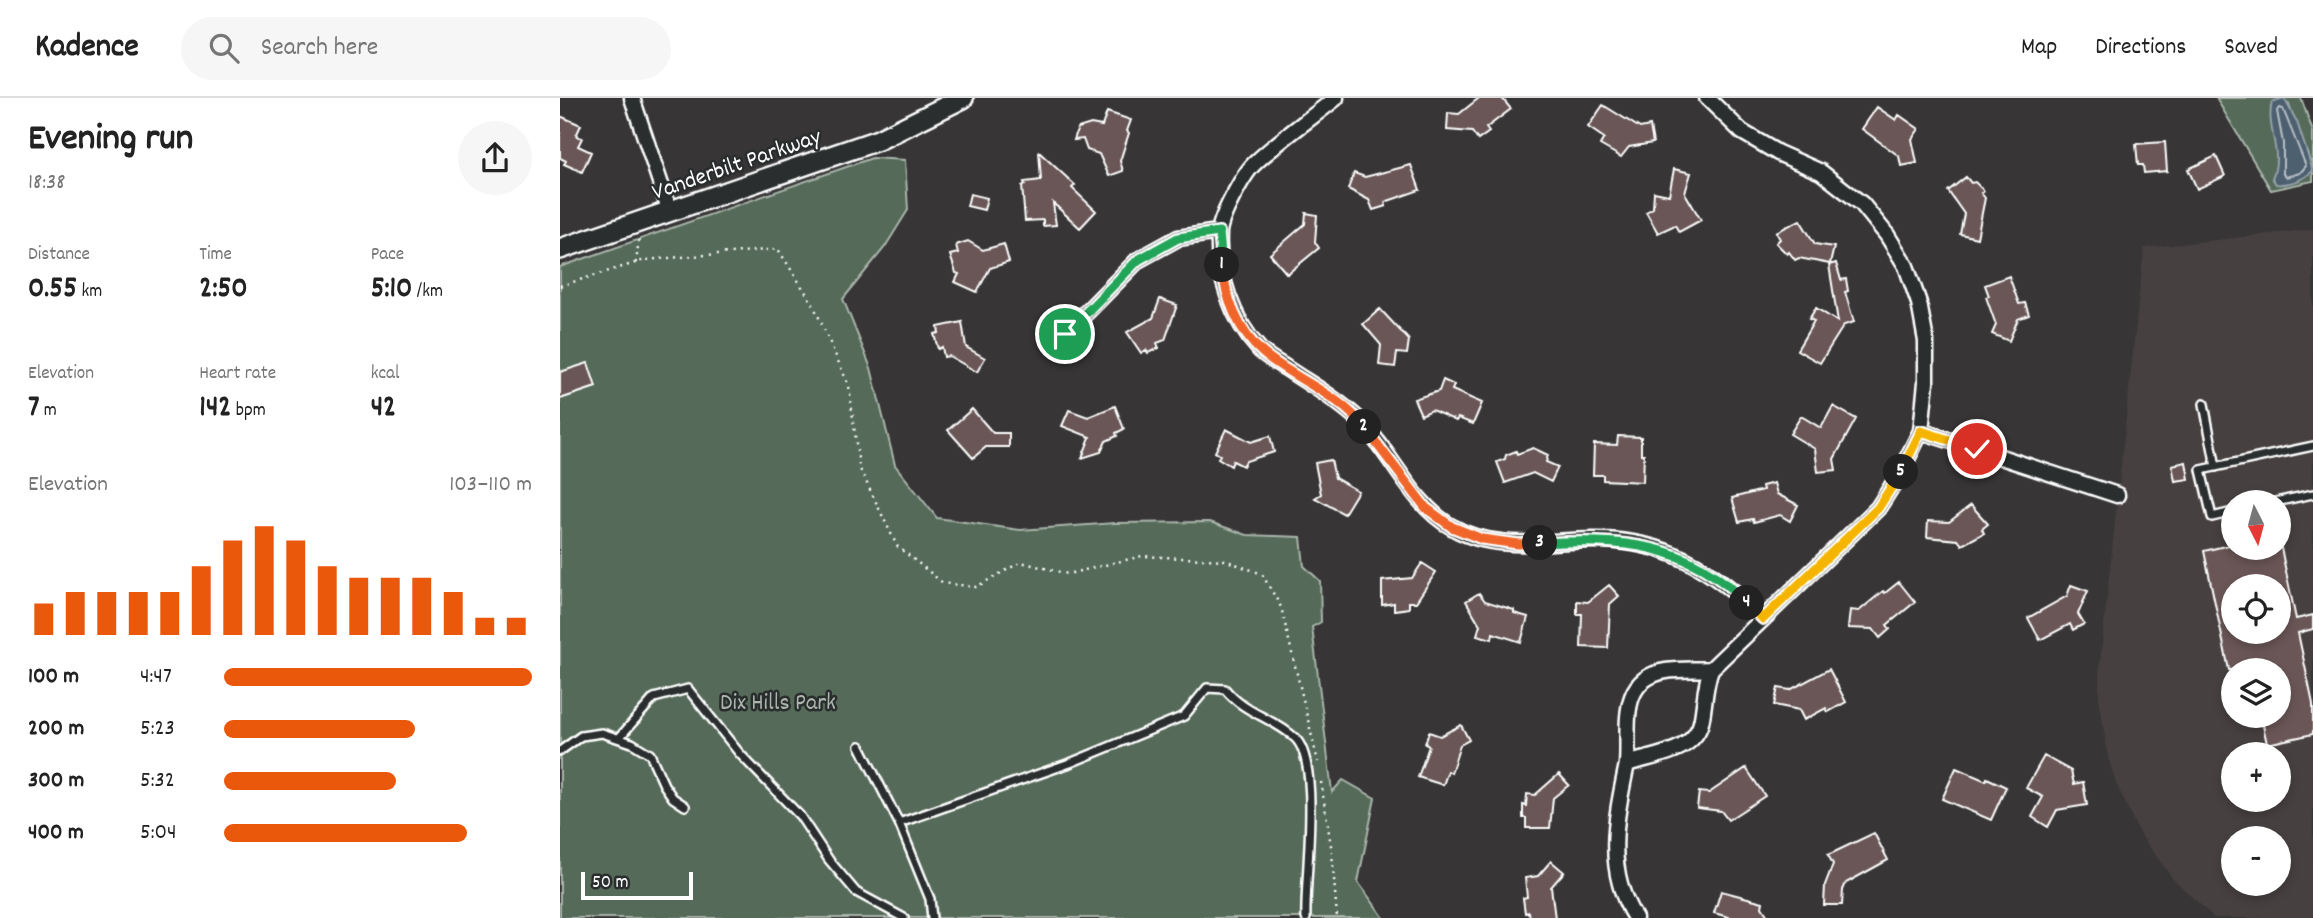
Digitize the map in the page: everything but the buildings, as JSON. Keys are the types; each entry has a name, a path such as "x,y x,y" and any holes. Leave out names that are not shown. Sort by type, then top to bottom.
{"main road":[{"name":"Vanderbilt Parkway","path":"560,249 878,140 963,98"}],"street":[{"path":"632,98 670,212"},
{"path":"1336,98 1252,165 1235,192 1219,232 1224,288 1240,323 1261,352 1335,399 1360,421 1426,508 1452,527 1482,539 1518,544 1594,540 1634,544 1665,551 1704,568 1738,594 1763,619"},
{"path":"1627,764 1680,749 1694,737 1702,722 1711,668 1878,508 1899,475 1921,431 1926,382 1926,341 1919,303 1906,267 1887,235 1862,204 1821,172 1778,153 1742,132 1707,98"},
{"path":"1065,334 1138,260 1178,238 1219,232"},
{"path":"1921,431 2117,495"},
{"path":"1635,918 1627,905 1613,859 1617,811 1627,764 1629,703 1637,687 1650,676 1667,671 1685,672 1711,668"}],"lane":[{"path":"2204,404 2216,467"},
{"path":"2221,515 2212,517 2201,470 2313,446"},
{"path":"2291,499 2313,494"},
{"path":"899,823 1070,763 1143,734 1184,716 1207,688 1225,690 1236,703 1298,739 1308,767 1309,860 1306,918"},
{"path":"619,738 654,698 688,689 740,754 800,816 829,860 856,892 904,918"},
{"path":"560,751 581,736 602,733 632,743 650,754 673,799 685,806"},
{"path":"860,746 899,823 930,899 932,918"}],"path":[{"path":"636,263 641,222"},
{"path":"560,286 645,260 778,249 813,304 849,386 859,467 897,546 943,583 976,587 1021,562 1068,574 1142,556 1225,560 1262,574 1281,607 1318,759 1332,852 1337,918"}],"shaded area":[{"path":"2313,229 2313,918 2214,918 2173,879 2139,833 2115,781 2107,753 2099,698 2099,672 2144,248"}],"green space":[{"path":"2216,98 2301,98 2313,132 2313,181 2271,190","holes":["2289,105 2310,161 2276,170 2276,143"]},
{"name":"Dix Hills Park","path":"872,158 905,160 908,210 885,247 843,299 871,368 895,465 937,518 1020,530 1115,523 1210,522 1247,535 1301,537 1304,566 1320,581 1321,622 1312,627 1332,792 1343,780 1375,798 1358,882 1384,918 560,918 560,267"}],"water":[{"path":"2284,98 2297,122 2313,171 2296,182 2276,184 2272,178 2276,159 2270,111 2272,102"}],"route":[{"path":"1065,334 1138,260 1178,238 1219,232 1224,288 1240,323 1261,352 1335,399 1360,421 1426,508 1452,527 1482,539 1518,544 1594,540 1634,544 1665,551 1704,568 1738,594 1763,619 1878,508 1899,475 1921,431 1977,449"}]}
